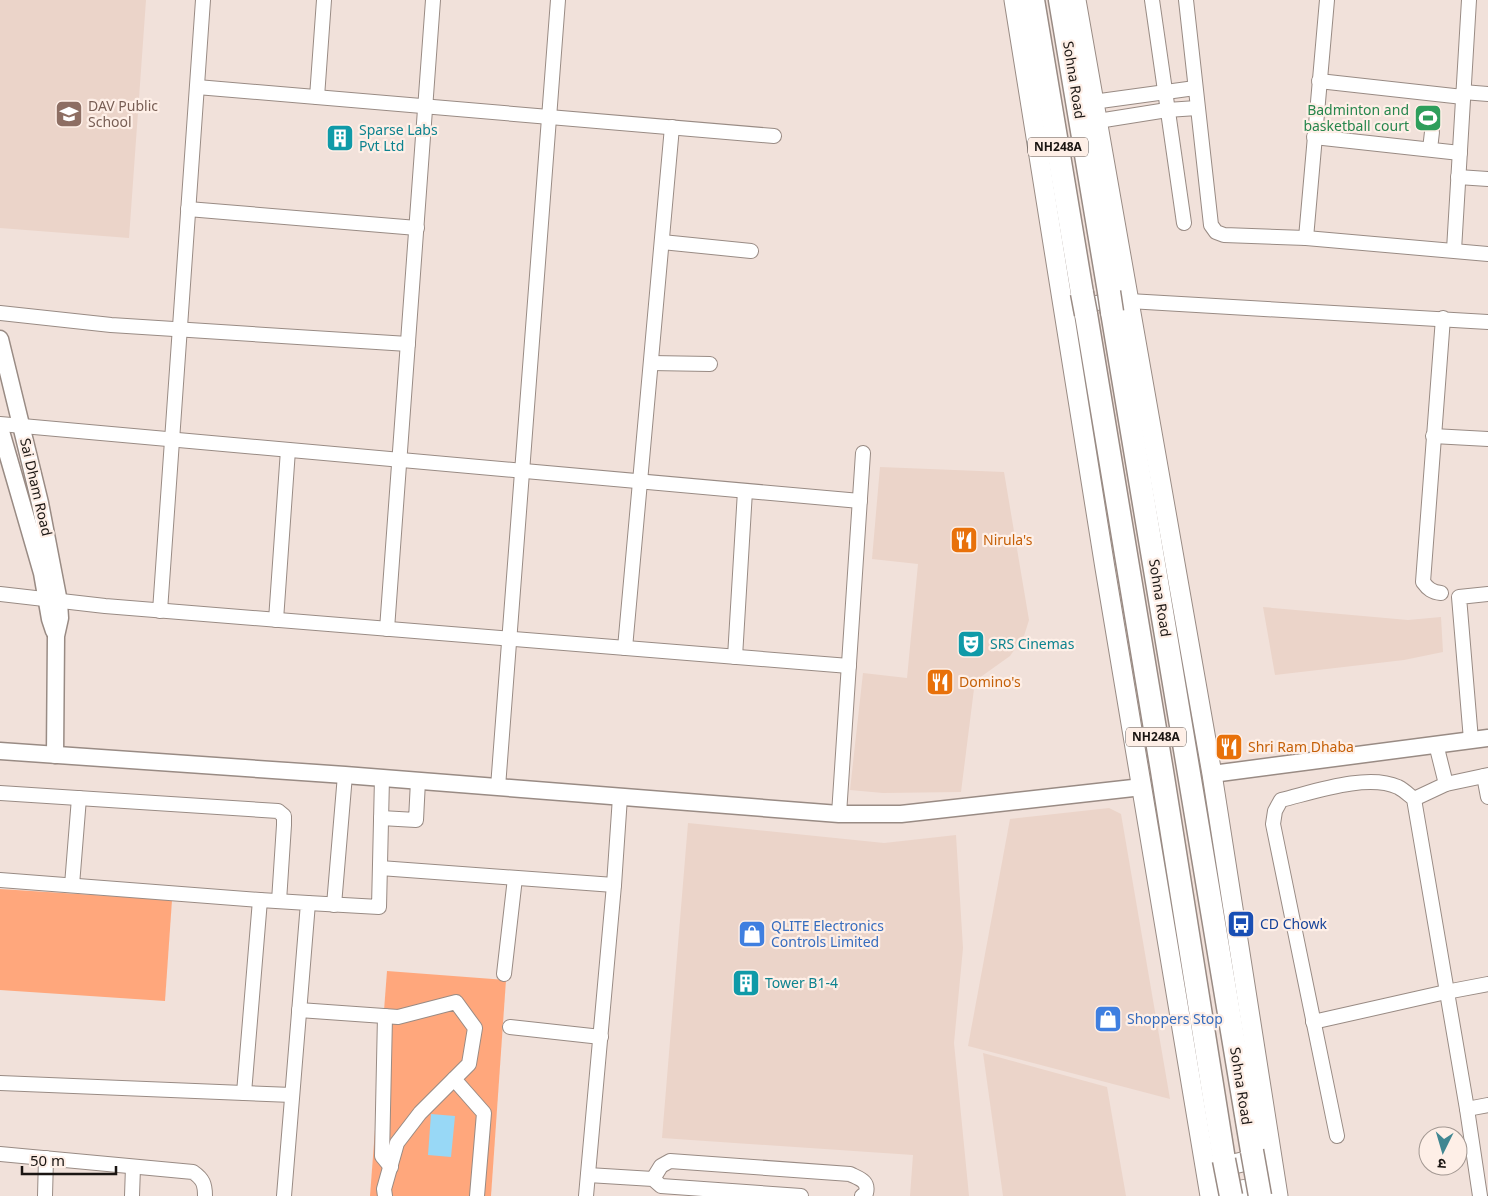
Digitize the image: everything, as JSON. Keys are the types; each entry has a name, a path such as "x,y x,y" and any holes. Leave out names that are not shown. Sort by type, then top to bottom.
{"highway":[{"name":"Sohna Road","path":"1033,0 1164,780 1215,1166 1217,1196"},
{"name":"Sohna Road","path":"1060,0 1117,302 1262,1153 1272,1192"}],"main road":[{"path":"1014,0 1142,787 1215,1166 1262,1153 1212,774 1117,302 1098,121 1093,102 1076,0"},
{"path":"1217,1196 1272,1192"}],"street":[{"path":"160,611 203,0"},
{"path":"317,97 324,0"},
{"path":"388,629 433,0"},
{"path":"498,787 558,0"},
{"path":"1152,0 1184,223"},
{"path":"1186,0 1210,224 1216,232 1224,235 1306,238 1488,254"},
{"path":"1306,238 1327,0"},
{"path":"1454,250 1469,0"},
{"path":"1319,81 1463,95 1488,94"},
{"path":"197,86 774,136"},
{"path":"1093,102 1195,88"},
{"path":"1098,121 1167,110 1197,108"},
{"path":"625,648 672,128"},
{"path":"1430,149 1432,132"},
{"path":"1314,137 1460,152"},
{"path":"1458,176 1488,178"},
{"path":"188,209 417,228"},
{"path":"662,242 751,251"},
{"path":"1063,305 1117,302 1443,318 1488,322"},
{"path":"0,313 111,326 408,344"},
{"path":"1441,593 1428,588 1423,582 1443,318"},
{"name":"Sai Dham Road","path":"0,339 40,503 53,601 56,636 55,755"},
{"path":"651,363 710,364"},
{"path":"0,424 860,501"},
{"name":"Sai Dham Road","path":"0,428 42,574 53,601"},
{"path":"1433,436 1488,439"},
{"path":"276,620 288,450"},
{"path":"839,814 863,453"},
{"path":"735,657 745,491"},
{"path":"0,594 160,611 849,666"},
{"path":"1471,740 1459,597 1488,594"},
{"path":"1212,774 1488,738"},
{"path":"1436,744 1446,784"},
{"path":"0,751 345,775 839,814 902,814 1142,787"},
{"path":"334,905 345,775"},
{"path":"1414,799 1446,784 1486,775 1488,797"},
{"path":"0,880 379,907 382,778"},
{"path":"381,818 416,820 418,781"},
{"path":"1337,1136 1273,824 1275,811 1281,800 1359,782 1385,783 1399,788 1414,799 1480,1196"},
{"path":"0,794 278,811 284,816 279,901"},
{"path":"586,1196 620,797"},
{"path":"72,885 79,798"},
{"path":"380,868 614,885"},
{"path":"504,974 515,878"},
{"path":"244,1093 260,900"},
{"path":"284,1196 308,902"},
{"path":"1313,1022 1488,984"},
{"path":"299,1010 398,1017 456,1002 474,1028 469,1064 420,1113 398,1143 384,1189 384,1196"},
{"path":"385,1016 382,1156 390,1167"},
{"path":"510,1027 600,1037"},
{"path":"454,1080 484,1112 477,1196"},
{"path":"0,1083 292,1095"},
{"path":"1467,1109 1488,1104"},
{"path":"0,1154 193,1172 205,1184 205,1196"},
{"path":"45,1196 46,1158"},
{"path":"653,1179 661,1166 670,1161 850,1174 865,1181 868,1187 866,1193 862,1196"},
{"path":"132,1196 134,1167"},
{"path":"588,1175 653,1179 661,1186 801,1196"}],"shaded area":[{"name":"DAV Public School","path":"0,0 146,0 129,238 0,228"},
{"path":"880,467 1004,472 1029,620 1024,636 1010,656 975,681 961,792 883,793 850,790 863,673 907,678 918,564 872,559"},
{"path":"1263,607 1408,620 1441,617 1443,652 1404,660 1275,675"},
{"path":"1109,808 1121,814 1170,1099 968,1046 1010,819"},
{"path":"688,823 884,843 956,835 963,948 954,1043 969,1196 910,1196 913,1155 662,1138"},
{"path":"0,889 172,900 165,1001 0,990"},
{"path":"387,971 506,980 491,1196 370,1196"},
{"path":"983,1053 1107,1087 1126,1196 1003,1196"}],"water":[{"path":"431,1114 455,1116 451,1157 428,1155"}],"place":[{"name":"DAV Public School","path":"69,114"},
{"name":"Badminton and basketball court","path":"1428,118"},
{"name":"Sparse Labs Pvt Ltd","path":"340,138"},
{"name":"Nirula's","path":"964,540"},
{"name":"SRS Cinemas","path":"971,644"},
{"name":"Domino's","path":"940,682"},
{"name":"Shri Ram Dhaba","path":"1229,747"},
{"name":"CD Chowk","path":"1241,924"},
{"name":"QLITE Electronics Controls Limited","path":"752,934"},
{"name":"Tower B1-4","path":"746,983"},
{"name":"Shoppers Stop","path":"1108,1019"}]}
